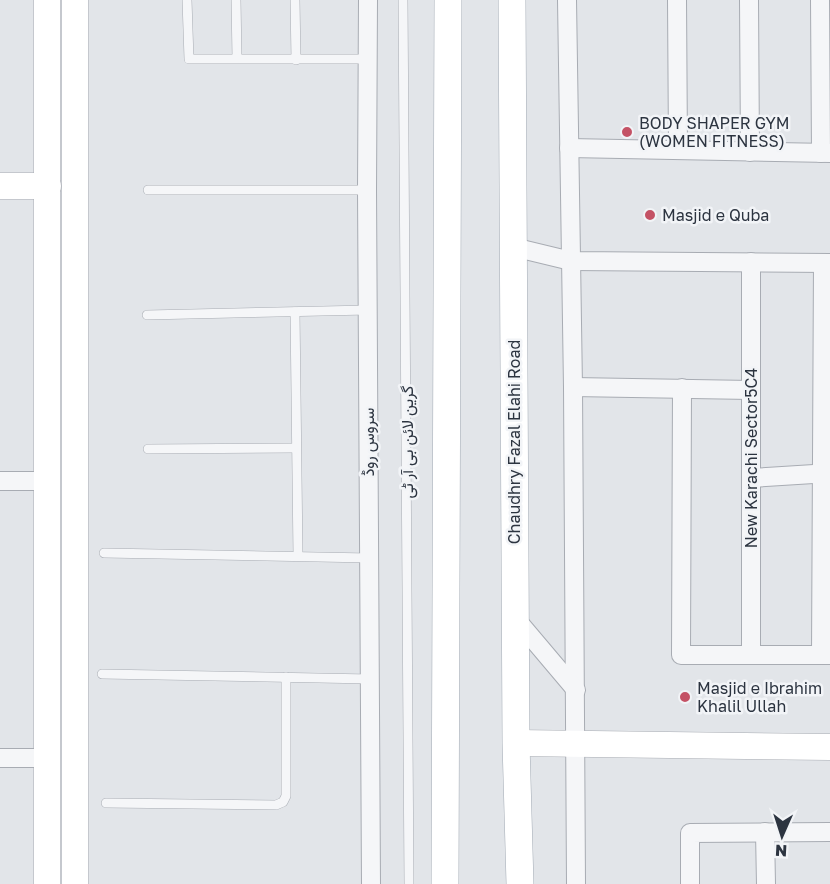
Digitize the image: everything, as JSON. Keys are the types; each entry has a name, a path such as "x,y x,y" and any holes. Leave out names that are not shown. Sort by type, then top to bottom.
{"main road":[{"path":"445,884 448,0"},
{"name":"Chaudhry Fazal Elahi Road","path":"512,0 516,743 520,884"}],"street":[{"path":"47,0 47,884"},
{"path":"75,0 75,884"},
{"name":"سروس روڈ","path":"368,0 371,884"},
{"path":"567,0 573,387 576,884"},
{"path":"677,0 678,150"},
{"path":"749,0 750,152"},
{"path":"569,148 825,153 825,86 820,0"},
{"path":"0,186 48,186"},
{"path":"513,247 571,261 826,263 826,655 681,655 682,388"},
{"name":"New Karachi Sector5C4","path":"751,262 751,655"},
{"path":"573,387 751,390"},
{"path":"751,478 826,473"},
{"path":"0,481 47,481"},
{"path":"516,619 576,690"},
{"path":"516,743 830,747"},
{"path":"0,758 46,758"},
{"path":"765,832 766,884"},
{"path":"690,884 690,833 830,832"}],"lane":[{"path":"187,0 189,59 368,59"},
{"path":"236,0 237,58"},
{"path":"294,0 296,60"},
{"name":"گرین لائن بی آر ٹی","path":"404,0 409,884"},
{"path":"148,190 367,190"},
{"path":"147,315 368,310"},
{"path":"295,312 297,556"},
{"path":"148,449 296,448"},
{"path":"104,553 369,558"},
{"path":"102,674 370,679"},
{"path":"106,803 276,805 283,802 285,796 286,677"}],"place":[{"name":"BODY SHAPER GYM (WOMEN FITNESS)","path":"627,132"},
{"name":"Masjid e Quba","path":"650,215"},
{"name":"Masjid e Ibrahim Khalil Ullah","path":"685,697"}]}
